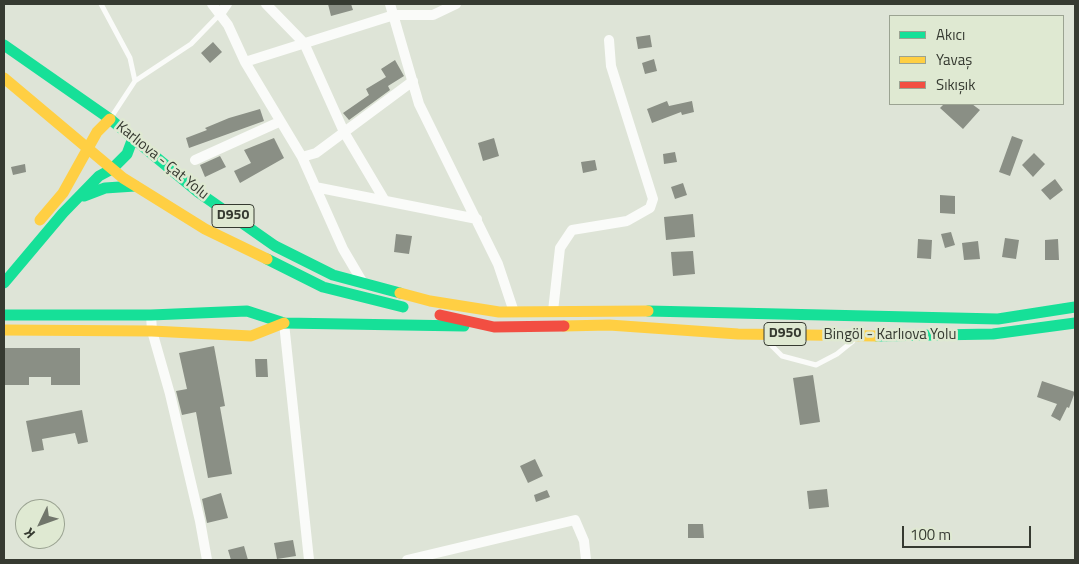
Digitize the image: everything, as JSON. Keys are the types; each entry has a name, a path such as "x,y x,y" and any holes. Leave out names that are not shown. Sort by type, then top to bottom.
{"main road":[{"name":"Karlıova - Çat Yolu","path":"4,45 110,119 198,192 275,246 333,274 363,283 430,301 498,312"},
{"name":"Karlıova - Çat Yolu","path":"4,78 135,186 205,229 323,287 494,327"},
{"path":"33,228 63,193 97,132 110,119"},
{"path":"63,128 73,151 69,181"},
{"path":"4,283 76,200 99,176 112,168 127,154 134,138"},
{"path":"76,200 105,188 135,186"},
{"name":"Bingöl - Karlıova Yolu","path":"498,312 615,310 998,319 1075,307"},
{"path":"4,315 151,315 247,311 284,323 494,327"},
{"path":"4,330 152,332 251,336 284,323"},
{"name":"Bingöl - Karlıova Yolu","path":"494,327 609,325 759,334 860,336 993,334 1075,323"}],"street":[{"path":"212,4 228,25 245,62 279,122 302,157 343,249 363,283"},
{"path":"220,14 227,4"},
{"path":"266,4 304,43 344,132 385,201"},
{"path":"390,4 419,104 498,264 514,312"},
{"path":"245,62 394,15 433,15 456,4"},
{"path":"553,311 560,248 572,230 627,221 650,208 653,199 611,66 609,40"},
{"path":"302,157 316,153 413,81"},
{"path":"195,160 279,122"},
{"path":"315,187 477,219"},
{"path":"151,315 152,332 172,404 200,521 207,560"},
{"path":"284,323 309,560"},
{"path":"414,560 575,520 584,541 586,560"}],"lane":[{"path":"101,4 130,58 135,81"},
{"path":"110,119 135,81 191,44 220,14"},
{"path":"759,334 782,356 816,365 837,354 860,336"}],"building":[{"path":"328,4 351,4 353,10 331,16"},
{"path":"650,35 652,47 638,49 636,37"},
{"path":"213,42 222,52 210,63 201,53"},
{"path":"654,59 657,71 645,74 642,63"},
{"path":"395,60 404,76 388,86 390,90 349,120 343,113 369,95 366,89 386,77 381,69"},
{"path":"667,101 669,106 692,101 694,112 682,115 681,112 652,123 647,109"},
{"path":"943,105 973,105 980,110 963,129 940,108"},
{"path":"260,109 264,121 189,148 186,138 207,130 205,128 229,118"},
{"path":"1012,136 1023,140 1010,176 999,172"},
{"path":"274,138 284,158 240,183 234,171 251,163 244,150"},
{"path":"494,138 499,156 483,161 478,143"},
{"path":"675,152 677,162 664,164 663,154"},
{"path":"1034,153 1045,164 1033,177 1022,165"},
{"path":"220,156 226,167 205,177 200,165"},
{"path":"595,160 597,170 583,173 581,162"},
{"path":"25,164 26,172 13,175 11,167"},
{"path":"1055,179 1063,190 1050,200 1041,190"},
{"path":"683,183 687,195 675,199 671,187"},
{"path":"940,195 955,196 955,214 940,213"},
{"path":"693,214 695,237 666,240 664,217"},
{"path":"951,232 955,245 945,248 941,234"},
{"path":"396,234 412,236 409,254 394,252"},
{"path":"1005,238 1019,240 1016,259 1002,257"},
{"path":"918,239 932,240 931,259 917,258"},
{"path":"1058,239 1059,260 1045,260 1045,240"},
{"path":"978,241 980,259 964,260 962,243"},
{"path":"693,251 695,274 673,276 671,252"},
{"path":"214,346 225,406 220,407 232,474 208,478 196,412 182,415 176,391 187,389 179,353"},
{"path":"4,348 80,348 80,385 51,385 51,377 29,377 29,385 4,385"},
{"path":"255,359 267,359 268,377 256,377"},
{"path":"813,375 820,422 800,425 793,378"},
{"path":"1042,381 1075,392 1069,408 1067,407 1060,421 1051,416 1057,404 1037,397"},
{"path":"82,410 88,442 78,444 75,433 42,439 44,450 32,452 26,421"},
{"path":"535,459 543,476 528,483 520,466"},
{"path":"827,489 829,507 809,509 807,491"},
{"path":"547,490 550,497 536,502 534,495"},
{"path":"221,493 228,518 207,523 202,499"},
{"path":"688,524 703,524 704,538 688,538"},
{"path":"293,540 296,556 277,559 274,543"},
{"path":"244,546 248,560 231,560 228,550"}],"traffic: fast":[{"path":"4,45 110,119 198,192 275,246 333,275 400,293"},
{"path":"4,283 63,213 99,176 112,169 127,154 133,138"},
{"path":"84,196 105,188 135,186"},
{"path":"267,259 323,287 403,307"},
{"path":"648,311 998,319 1075,307"},
{"path":"4,315 151,315 247,311 284,323 464,326"},
{"path":"877,336 993,334 1075,323"}],"traffic: slow":[{"path":"4,78 123,178 205,229 267,259"},
{"path":"40,220 63,193 97,132 110,119"},
{"path":"400,293 430,301 499,312 648,311"},
{"path":"4,330 152,331 251,336 284,323"},
{"path":"564,326 609,325 738,334 877,336"}],"traffic: jam":[{"path":"440,315 494,327 564,326"}]}
